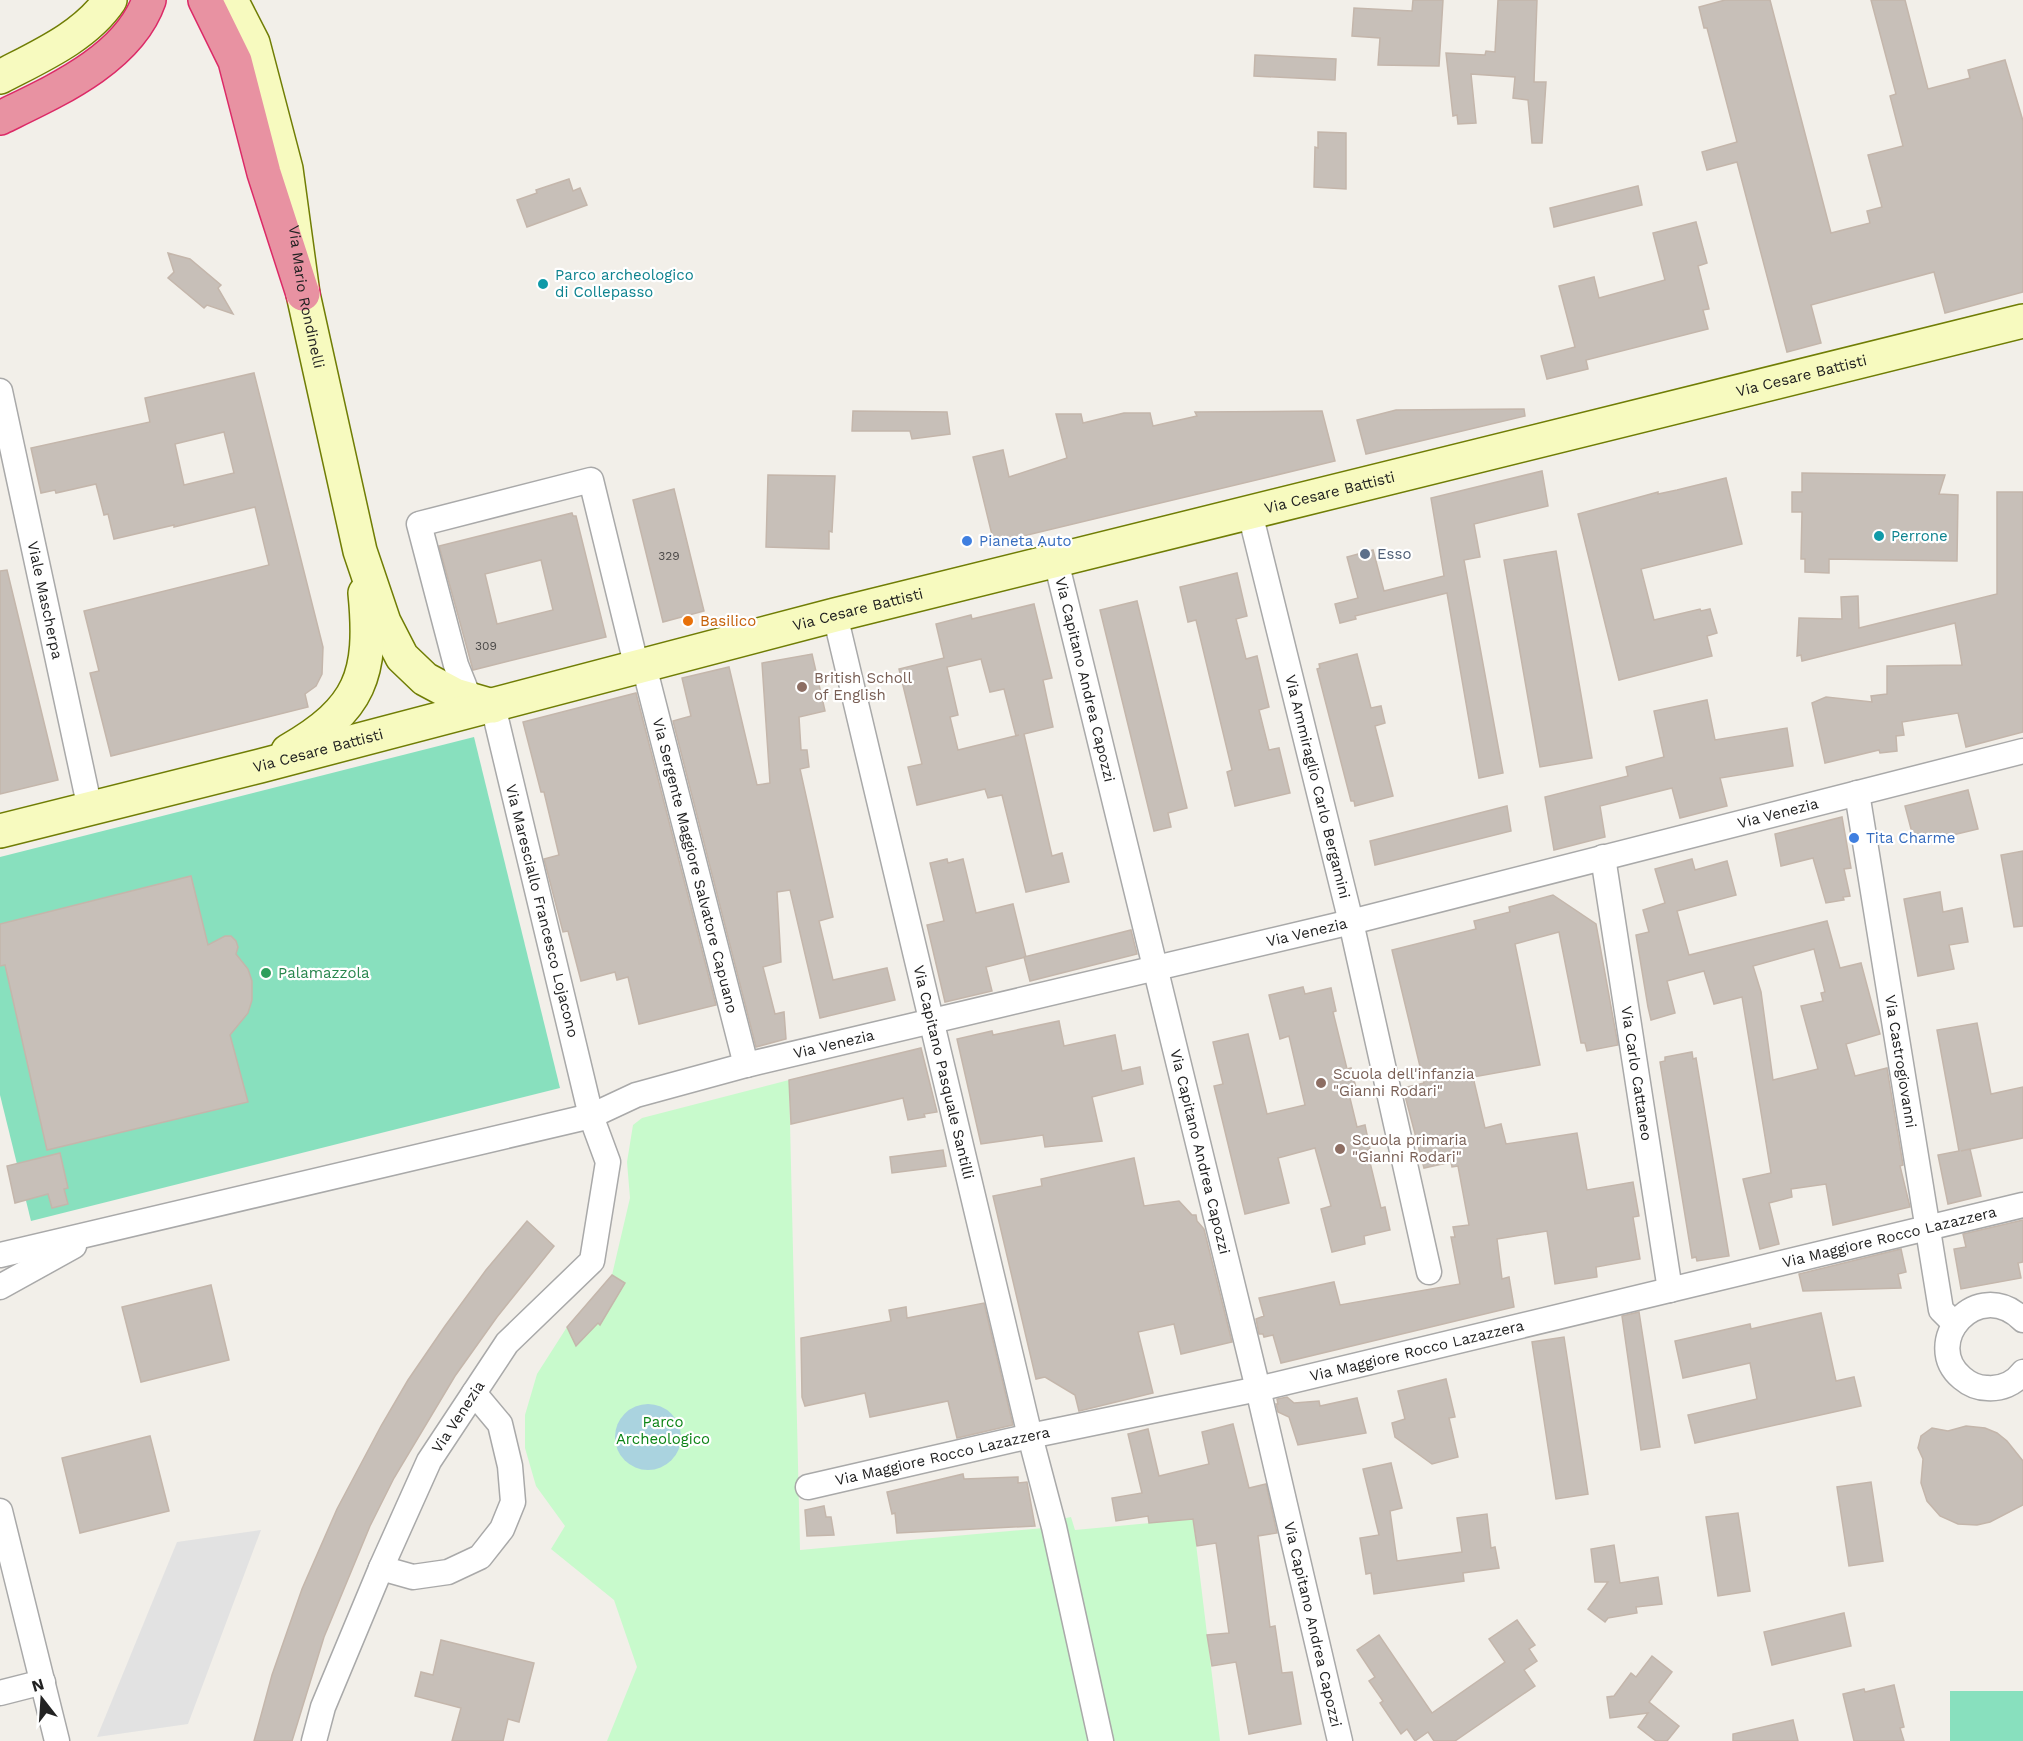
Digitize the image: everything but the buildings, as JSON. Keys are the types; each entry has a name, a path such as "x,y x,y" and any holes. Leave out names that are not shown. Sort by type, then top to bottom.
{"highway":[{"path":"0,118 92,68 112,53 137,25 148,0"},
{"path":"205,0 235,61 264,173 303,294"},
{"path":"0,127 35,100"}],"main road":[{"path":"0,77 47,52 94,20 110,0"},
{"name":"Via Mario Rondinelli","path":"231,0 253,42 286,169 303,294 360,551 384,622 402,657 425,679 455,695 481,703"},
{"name":"Via Cesare Battisti","path":"0,831 260,766 481,703 641,667 835,615 2023,323"},
{"name":"Via Mario Rondinelli","path":"260,766 311,738 337,717 356,691 365,664 368,625 360,551"}],"street":[{"name":"Via Mario Rondinelli","path":"243,0 253,42"},
{"name":"Viale Mascherpa","path":"0,391 90,809"},
{"path":"481,703 456,665 419,524 591,480 641,667"},
{"name":"Via Ammiraglio Carlo Bergamini","path":"1250,513 1351,922 1429,1272"},
{"name":"Via Capitano Andrea Capozzi","path":"1056,561 1258,1389 1340,1741"},
{"name":"Via Capitano Pasquale Santilli","path":"835,615 1030,1436 1054,1527 1101,1741"},
{"name":"Via Sergente Maggiore Salvatore Capuano","path":"641,667 746,1065"},
{"name":"Via Maresciallo Francesco Lojacono","path":"481,703 591,1116"},
{"name":"Via Venezia","path":"0,1255 591,1116 636,1095 746,1065 1351,922 2023,751"},
{"name":"Via Castrogiovanni","path":"1857,793 1941,1310 1954,1324"},
{"name":"Via Carlo Cattaneo","path":"1603,857 1670,1290"},
{"name":"Via Venezia","path":"314,1741 323,1707 429,1461 507,1342 592,1261 608,1162 591,1116"},
{"name":"Via Maggiore Rocco Lazazzera","path":"808,1487 1030,1436 1258,1389 2023,1205"},
{"path":"0,1287 105,1230"},
{"path":"2021,1315 2003,1306 1990,1304 1964,1313 1954,1324 1949,1336 1949,1357 1958,1375 1982,1388 2008,1385 2023,1372"},
{"path":"381,1568 413,1577 448,1572 480,1557 502,1529 513,1502 510,1466 500,1424 474,1393"},
{"path":"0,1511 57,1741"},
{"path":"0,1693 42,1682"}],"green space":[{"name":"Palamazzola","path":"474,737 560,1088 31,1221 0,1095 0,857"},
{"name":"Parco Archeologico","path":"789,1080 800,1550 1044,1528 1043,1523 1071,1517 1075,1530 1193,1519 1220,1741 607,1741 637,1667 614,1600 551,1549 565,1526 536,1486 525,1448 525,1415 537,1374 567,1327 612,1275 630,1198 627,1162 633,1125 642,1118"},
{"path":"1950,1691 2023,1691 2023,1741 1950,1741"}],"shaded area":[{"path":"261,1530 188,1724 97,1737 177,1542"}],"water":[{"path":"648,1404 661,1407 671,1414 678,1424 681,1437 678,1450 671,1460 661,1467 648,1470 635,1467 625,1460 618,1450 615,1437 618,1424 625,1414 635,1407"}],"place":[{"name":"Parco archeologico di Collepasso","path":"543,284"},
{"name":"Perrone","path":"1879,536"},
{"name":"Pianeta Auto","path":"967,541"},
{"name":"Esso","path":"1365,554"},
{"name":"Basilico","path":"688,621"},
{"name":"British Scholl of English","path":"802,687"},
{"name":"Tita Charme","path":"1854,838"},
{"name":"Palamazzola","path":"266,973"},
{"name":"Scuola dell'infanzia \"Gianni Rodari\"","path":"1321,1083"},
{"name":"Scuola primaria \"Gianni Rodari\"","path":"1340,1149"}]}
